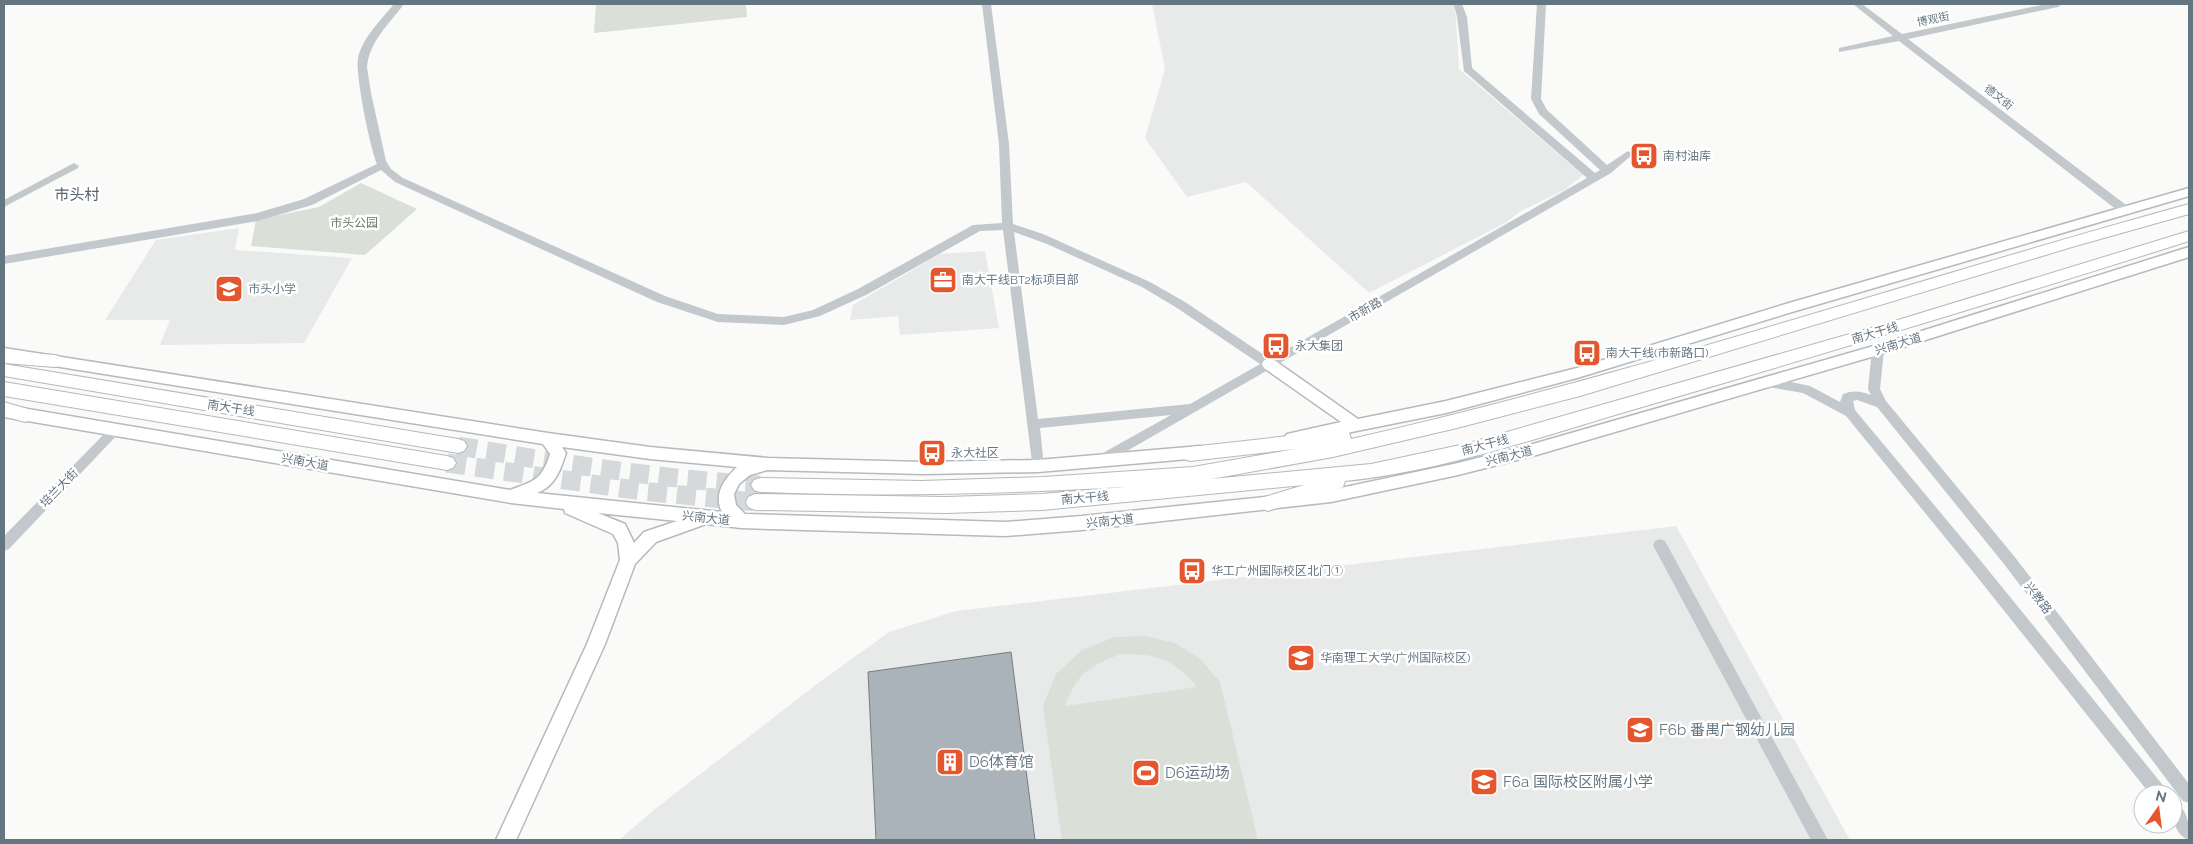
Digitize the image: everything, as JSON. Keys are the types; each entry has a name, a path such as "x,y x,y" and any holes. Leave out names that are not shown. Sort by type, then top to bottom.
{"highway":[{"name":"南大干线","path":"2189,208 1579,391 1440,427 1314,454 1205,472 1030,485 836,489 758,494 946,505 1042,502 1371,472 1474,449 1824,348 2189,236"},
{"path":"4,357 54,361"},
{"name":"南大干线","path":"4,370 458,446"},
{"name":"南大干线","path":"4,389 447,463"},
{"path":"4,410 25,415"},
{"path":"1190,454 1440,427"},
{"path":"1268,504 1371,472"}],"main road":[{"path":"4,353 548,439 650,453 768,464 923,468 1038,466 1099,462 1190,454 1288,438 1446,407 1577,373 1789,308 2189,192"},
{"name":"兴南大道","path":"25,415 511,497 741,521 1005,529 1092,522 1331,496 1458,469 1534,450 1878,350 2189,252"},
{"path":"1270,364 1354,424"},
{"path":"511,497 538,486 552,473 558,453 548,439"},
{"path":"741,521 728,508 726,494 733,480 746,470 768,464"},
{"path":"558,502 620,528 626,543 628,560"},
{"path":"506,840 596,644 628,560 650,538 705,518"}],"street":[{"path":"400,4 367,48 362,58 363,79 383,165 387,171 399,180 661,299 718,318 784,321 816,313 862,292 977,228 994,224 1034,234 1167,296 1270,364"},
{"path":"986,4 1004,144 1008,226 1038,466"},
{"path":"1458,4 1462,18 1467,69 1594,178"},
{"path":"1542,4 1536,99 1543,112 1607,171"},
{"name":"德文街","path":"1857,4 2126,211"},
{"name":"博观街","path":"1842,50 2058,4"},
{"name":"市新路","path":"1099,462 1607,171 1628,154"},
{"path":"4,260 258,217 308,202 383,165"},
{"path":"4,204 74,166"},
{"path":"1878,350 1874,389 1881,404"},
{"path":"1768,382 1806,389 1850,414"},
{"path":"1881,404 1857,395 1848,397 1846,404 1850,414 1975,564 2152,784"},
{"name":"兴教路","path":"1881,404 2009,560 2189,796"},
{"path":"1033,424 1194,407"},
{"name":"培兰大街","path":"4,545 115,430"},
{"path":"1660,545 1820,840"}],"shaded area":[{"path":"1152,4 1455,4 1459,69 1583,175 1566,189 1521,211 1505,223 1369,293 1246,182 1187,197 1145,138 1165,69"},
{"name":"市头小学","path":"239,228 235,250 352,258 304,343 160,345 170,320 105,320 156,240"},
{"name":"南大干线BT2标项目部","path":"985,251 999,328 900,335 898,316 850,320 853,305 940,254"},
{"name":"华南理工大学(广州国际校区)","path":"1676,526 1850,840 619,840 655,809 817,684 889,632 956,611"}],"green space":[{"path":"596,4 753,4 746,5 747,17 594,33"},
{"name":"市头公园","path":"361,183 417,209 365,255 251,246 256,220 319,207"},
{"name":"D6运动场","path":"1145,636 1175,643 1200,659 1220,682 1258,840 1062,840 1043,706 1056,674 1082,650 1115,637","holes":["1121,654 1154,657 1173,664 1197,687 1065,706 1074,686 1092,667"]}],"building":[{"name":"D6体育馆","path":"1011,652 1035,840 876,840 868,672"}],"tunnel":[{"path":"458,446 609,470 684,479 760,485"},
{"path":"447,463 642,491 755,502"}],"place":[{"name":"南村油库","path":"1644,156"},
{"name":"南大干线BT2标项目部","path":"943,280"},
{"name":"市头小学","path":"229,289"},
{"name":"永大集团","path":"1276,346"},
{"name":"南大干线(市新路口)","path":"1587,353"},
{"name":"永大社区","path":"932,453"},
{"name":"华工广州国际校区北门①","path":"1192,571"},
{"name":"华南理工大学(广州国际校区)","path":"1301,658"},
{"name":"F6b 番禺广钢幼儿园","path":"1640,730"},
{"name":"D6体育馆","path":"950,762"},
{"name":"D6运动场","path":"1146,773"},
{"name":"F6a 国际校区附属小学","path":"1484,782"}],"district":[{"name":"市头村","path":"77,195"}]}
